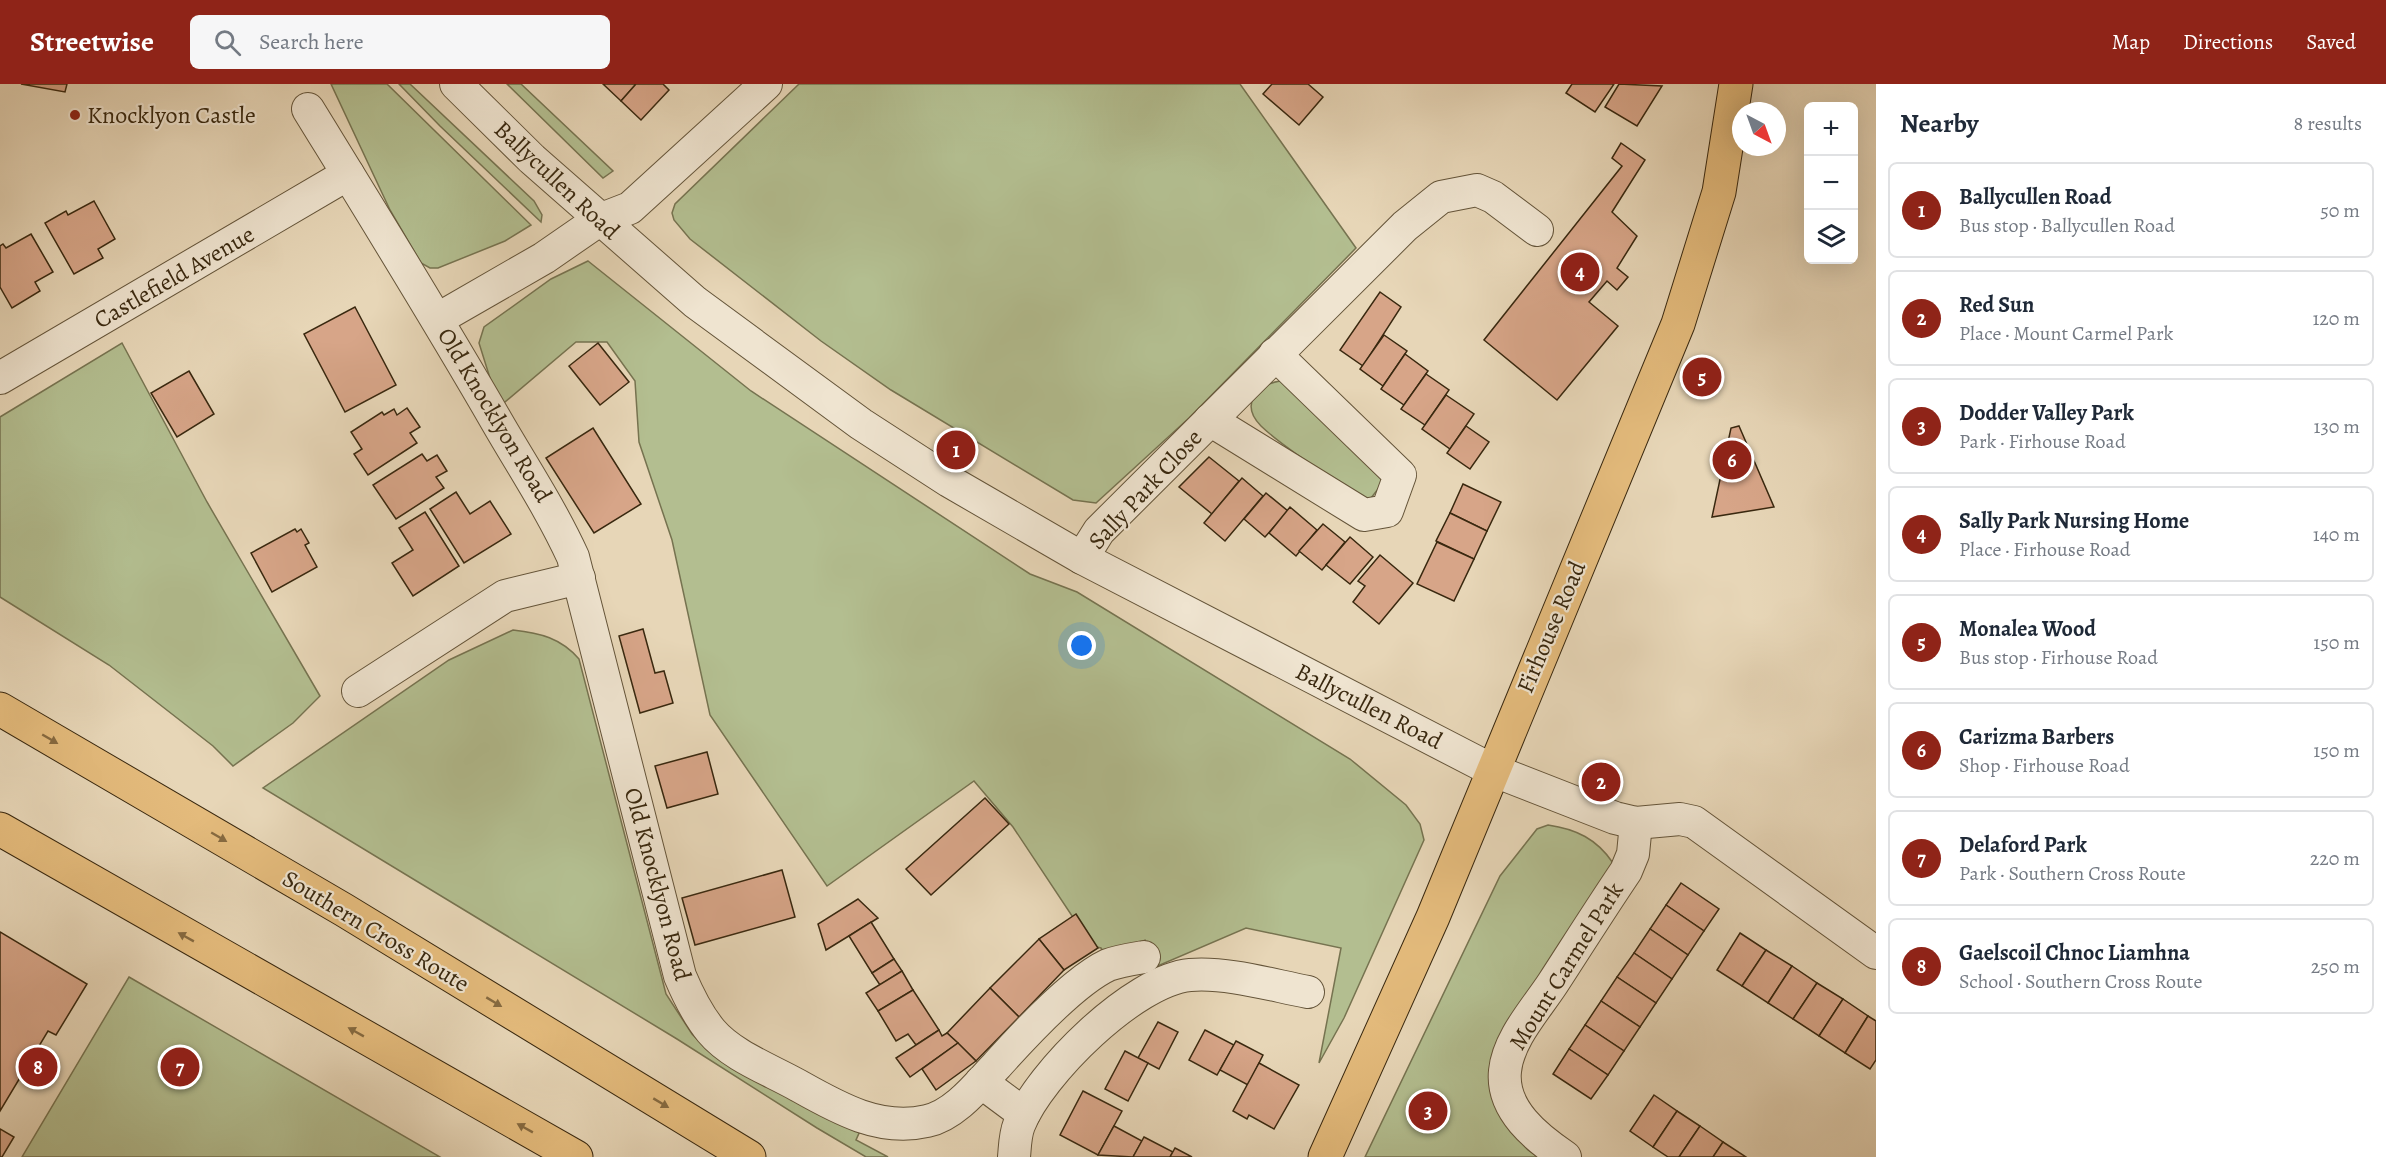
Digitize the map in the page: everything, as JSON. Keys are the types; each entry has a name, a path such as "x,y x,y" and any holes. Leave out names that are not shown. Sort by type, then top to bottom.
{"main road":[{"name":"Firhouse Road","path":"1325,1157 1433,916 1678,324 1719,192 1736,84"},
{"name":"Southern Cross Route","path":"0,709 344,910 749,1157"},
{"path":"0,829 576,1157"}],"street":[{"name":"Ballycullen Road","path":"456,84 532,159 703,309 861,424 949,481 1082,558 1492,770"},
{"path":"438,319 544,258 599,220 630,208 766,84"},
{"name":"Old Knocklyon Road","path":"308,109 438,319 519,460 553,513 573,557 680,976 700,1017 712,1033 729,1047 844,1111 885,1122 927,1121 942,1115 981,1082 1050,1010 1095,974 1109,965 1144,957"},
{"name":"Castlefield Avenue","path":"0,378 348,174"},
{"name":"Sally Park Close","path":"1082,558 1099,531 1275,354 1366,267 1405,226 1441,197 1477,190 1493,197 1538,230"},
{"name":"Sally Park Close","path":"1210,420 1364,515 1387,510 1400,476 1275,354"},
{"path":"358,691 505,596 579,578"},
{"path":"1492,770 1636,824 1680,819 1695,822 1876,952"},
{"name":"Mount Carmel Park","path":"1565,1157 1545,1143 1520,1119 1508,1093 1504,1072 1519,1033 1626,871 1633,854 1636,824"},
{"path":"1014,1157 1017,1128 1024,1113 1065,1059 1120,1007 1160,983 1189,975 1214,975 1308,992"},
{"path":"981,1082 1024,1113"}],"green space":[{"path":"331,84 387,84 531,225 505,241 438,268 430,268 421,263 390,210"},
{"path":"399,84 410,84 534,201 542,215 541,222 440,126"},
{"path":"507,84 521,84 613,171 603,178"},
{"path":"799,84 1240,84 1356,248 1189,418 1096,503 1073,500 891,390 821,341 690,239 674,220 672,213 675,204"},
{"path":"588,261 751,391 1030,574 1077,592 1350,759 1406,805 1420,824 1424,840 1344,1018 1319,1063 1341,948 1246,928 1153,968 1145,940 1108,960 1101,948 1092,946 1013,827 974,781 827,886 710,715 672,540 639,442 635,381 607,342 576,342 499,407 479,343 484,327 551,279"},
{"path":"122,343 207,502 320,696 293,723 233,766 213,746 109,665 0,597 0,417"},
{"path":"1280,381 1293,385 1380,475 1382,484 1371,498 1364,499 1354,494 1282,444 1261,426 1255,418 1251,404 1258,391 1271,383"},
{"path":"513,630 557,641 579,659 666,994 692,1034 705,1047 860,1131 856,1140 888,1157 866,1157 677,1039 263,788 449,660"},
{"path":"1548,825 1568,829 1585,836 1593,841 1613,863 1496,1043 1512,1132 1528,1150 1538,1157 1365,1157 1500,876 1537,829"},
{"path":"129,977 440,1157 22,1157"}],"building":[{"path":"21,84 67,84 65,92"},
{"path":"603,84 636,84 621,101"},
{"path":"636,84 663,84 669,90 641,120 621,101"},
{"path":"1272,84 1308,84 1323,97 1299,125 1263,94"},
{"path":"1572,84 1614,84 1595,112 1566,93"},
{"path":"1619,84 1662,86 1637,126 1605,107"},
{"path":"1621,143 1645,160 1612,212 1637,236 1617,268 1628,277 1617,290 1607,281 1589,302 1618,326 1557,400 1484,340 1622,166 1612,158"},
{"path":"94,201 115,239 98,249 103,258 74,274 45,223 66,211 68,215"},
{"path":"31,234 53,272 35,282 40,291 12,308 0,287 0,246 3,244 6,248"},
{"path":"1380,292 1401,307 1363,366 1340,350"},
{"path":"355,307 396,385 345,412 304,334"},
{"path":"1384,335 1407,351 1383,386 1360,369"},
{"path":"598,343 629,382 600,405 569,366"},
{"path":"1405,354 1428,371 1404,405 1381,389"},
{"path":"189,371 214,414 177,437 151,393"},
{"path":"1426,374 1449,390 1425,425 1401,409"},
{"path":"1446,395 1474,414 1450,449 1422,429"},
{"path":"407,408 420,427 410,433 417,443 368,475 354,454 362,449 351,432 382,412 384,415 394,409 397,415"},
{"path":"1466,426 1489,442 1470,469 1447,453"},
{"path":"1739,426 1774,507 1712,517 1731,428"},
{"path":"593,428 641,504 594,533 546,458"},
{"path":"422,454 427,461 437,455 447,471 436,477 444,488 396,519 373,485"},
{"path":"1209,457 1239,481 1212,514 1179,487"},
{"path":"1242,478 1263,496 1225,541 1204,523"},
{"path":"1463,484 1501,502 1487,531 1450,513"},
{"path":"456,492 470,514 490,501 511,534 464,563 430,509"},
{"path":"1266,493 1288,511 1265,537 1244,519"},
{"path":"1290,507 1317,530 1296,556 1269,533"},
{"path":"425,512 459,566 413,596 392,563 413,550 399,528"},
{"path":"1450,513 1487,531 1474,559 1436,541"},
{"path":"1323,524 1345,542 1322,570 1299,551"},
{"path":"295,529 297,532 301,529 309,543 305,545 317,567 272,592 251,553"},
{"path":"1350,537 1373,557 1350,584 1326,565"},
{"path":"1437,542 1474,559 1454,601 1417,584"},
{"path":"1380,555 1413,583 1379,624 1353,602 1365,586 1358,581"},
{"path":"643,629 655,673 664,671 673,703 640,713 619,636"},
{"path":"707,752 718,794 667,808 655,766"},
{"path":"985,798 1009,824 931,895 906,869"},
{"path":"782,870 795,917 695,945 682,898"},
{"path":"1681,883 1719,909 1704,931 1666,905"},
{"path":"858,899 878,918 826,950 818,924"},
{"path":"1666,905 1704,931 1688,955 1650,929"},
{"path":"1076,914 1098,948 1064,970 1039,939"},
{"path":"871,922 894,959 872,973 849,936"},
{"path":"1650,929 1688,955 1672,979 1634,953"},
{"path":"0,932 87,984 56,1035 48,1031 0,1111"},
{"path":"1740,933 1766,950 1742,986 1717,970"},
{"path":"1039,939 1064,970 1019,1017 990,988"},
{"path":"1766,950 1792,966 1768,1003 1742,986"},
{"path":"1634,953 1672,979 1656,1003 1617,977"},
{"path":"894,959 902,971 880,985 872,973"},
{"path":"1792,966 1817,983 1793,1019 1768,1003"},
{"path":"902,971 913,990 878,1011 866,993"},
{"path":"1617,977 1656,1003 1640,1027 1601,1001"},
{"path":"1817,983 1843,999 1819,1036 1793,1019"},
{"path":"990,988 1019,1017 976,1061 947,1033"},
{"path":"913,990 939,1030 916,1045 908,1034 896,1041 878,1011"},
{"path":"1843,999 1868,1016 1845,1053 1819,1036"},
{"path":"1601,1001 1640,1027 1624,1051 1585,1025"},
{"path":"1868,1016 1876,1021 1876,1060 1870,1069 1845,1053"},
{"path":"1158,1022 1178,1032 1159,1069 1138,1058"},
{"path":"1585,1025 1624,1051 1608,1075 1569,1049"},
{"path":"939,1030 942,1036 947,1033 958,1043 910,1077 896,1058"},
{"path":"1205,1030 1234,1045 1217,1075 1189,1060"},
{"path":"1236,1041 1263,1055 1248,1085 1220,1070"},
{"path":"958,1043 976,1061 936,1090 922,1069"},
{"path":"1569,1049 1608,1075 1591,1099 1553,1074"},
{"path":"1125,1051 1148,1063 1128,1101 1105,1089"},
{"path":"1259,1063 1299,1085 1274,1129 1249,1115 1247,1119 1233,1111"},
{"path":"1083,1091 1122,1111 1098,1155 1060,1135"},
{"path":"1654,1095 1677,1111 1653,1147 1630,1131"},
{"path":"1677,1111 1700,1126 1679,1157 1668,1157 1653,1147"},
{"path":"1114,1126 1142,1141 1133,1157 1098,1155"},
{"path":"1700,1126 1723,1142 1713,1157 1679,1157"},
{"path":"0,1129 14,1137 2,1157 0,1157"},
{"path":"1144,1137 1173,1152 1170,1157 1133,1157"},
{"path":"1723,1142 1746,1157 1713,1157"},
{"path":"1175,1148 1192,1157 1170,1157"}],"place":[{"name":"Knocklyon Castle","path":"75,115"},
{"name":"Sally Park Nursing Home","path":"1580,272"},
{"name":"Monalea Wood","path":"1702,377"},
{"name":"Ballycullen Road","path":"956,450"},
{"name":"Carizma Barbers","path":"1732,460"},
{"name":"Red Sun","path":"1601,782"},
{"name":"Gaelscoil Chnoc Liamhna","path":"38,1067"},
{"name":"Delaford Park","path":"180,1067"},
{"name":"Dodder Valley Park","path":"1428,1111"}]}
